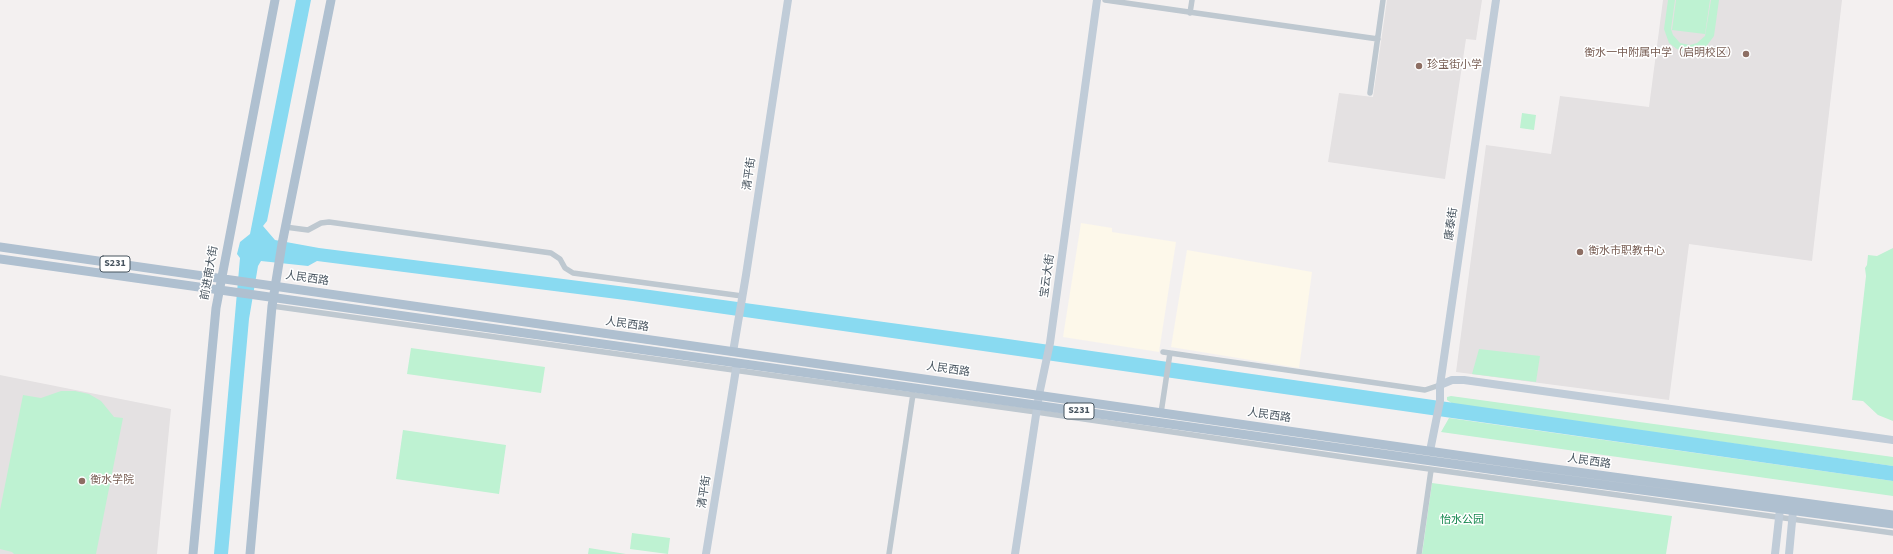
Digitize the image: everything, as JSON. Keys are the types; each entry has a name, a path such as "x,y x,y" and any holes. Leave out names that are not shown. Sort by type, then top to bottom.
{"main road":[{"name":"前进南大街","path":"193,554 214,328 224,291 275,0"},
{"path":"250,554 271,286 278,269 331,0"},
{"name":"人民西路","path":"0,247 1160,413 1893,514"},
{"name":"人民西路","path":"0,259 224,291 270,300 914,392 1793,515 1893,524"}],"street":[{"name":"清平街","path":"732,352 788,0"},
{"name":"宝云大街","path":"1015,554 1039,395 1050,343 1097,0"},
{"path":"1105,0 1378,39"},
{"path":"1190,13 1192,0"},
{"path":"1370,93 1383,0"},
{"name":"康泰街","path":"1430,451 1440,401 1440,385 1496,0"},
{"path":"285,229 308,230 321,223 329,222 551,253 560,259 565,268 573,273 741,298"},
{"path":"1163,352 1170,356 1425,390 1452,380 1464,380 1893,440"},
{"path":"1160,413 1170,356"},
{"name":"清平街","path":"706,554 736,367"},
{"path":"889,554 914,392"},
{"path":"1037,409 1431,470 1779,513 1775,554"},
{"path":"1419,554 1431,470"},
{"path":"1789,554 1793,515 1893,533"}],"shaded area":[{"name":"珍宝街小学","path":"1387,0 1482,0 1476,40 1466,39 1445,179 1328,162 1339,93 1373,97"},
{"name":"衡水市职教中心","path":"1663,0 1842,0 1812,261 1689,244 1669,400 1456,372 1486,145 1551,154 1560,96 1649,107"},
{"path":"1081,223 1112,228 1112,232 1176,242 1159,352 1063,337"},
{"path":"1187,250 1312,272 1299,368 1171,347"},
{"name":"衡水学院","path":"0,375 171,409 157,554 0,554"}],"green space":[{"path":"1668,0 1675,0 1671,29 1673,35 1680,43 1690,45 1697,43 1705,36 1711,0 1719,0 1714,36 1705,48 1696,52 1686,52 1677,49 1669,43 1664,29"},
{"path":"1676,0 1710,0 1705,34 1672,30"},
{"path":"1522,113 1536,115 1534,130 1520,128"},
{"path":"1893,248 1893,421 1878,415 1863,401 1852,400 1866,276 1865,268 1867,265 1868,255 1877,256"},
{"path":"411,348 545,367 541,393 407,374"},
{"path":"1479,349 1540,356 1536,382 1472,374"},
{"name":"衡水学院","path":"61,391 75,391 89,394 101,401 114,417 123,418 96,554 14,554 12,552 0,549 0,510 23,395 41,398"},
{"path":"1451,396 1893,457 1893,466 1453,404 1447,400 1447,397"},
{"path":"1449,418 1893,481 1893,496 1441,432"},
{"path":"403,430 506,445 499,494 396,479"},
{"name":"怡水公园","path":"1432,483 1672,516 1666,554 1422,554"},
{"path":"632,533 670,538 668,554 630,549"},
{"path":"589,548 626,554 588,554"}],"water":[{"path":"296,0 311,0 267,221 263,226 275,240 319,248 650,290 1001,338 1893,466 1893,481 633,301 317,261 308,266 261,261 258,266 249,319 228,554 214,554 240,258 237,254 240,242 250,234"}],"place":[{"name":"衡水一中附属中学（启明校区）","path":"1746,54"},
{"name":"珍宝街小学","path":"1419,66"},
{"name":"衡水市职教中心","path":"1580,252"},
{"name":"衡水学院","path":"82,481"}]}
